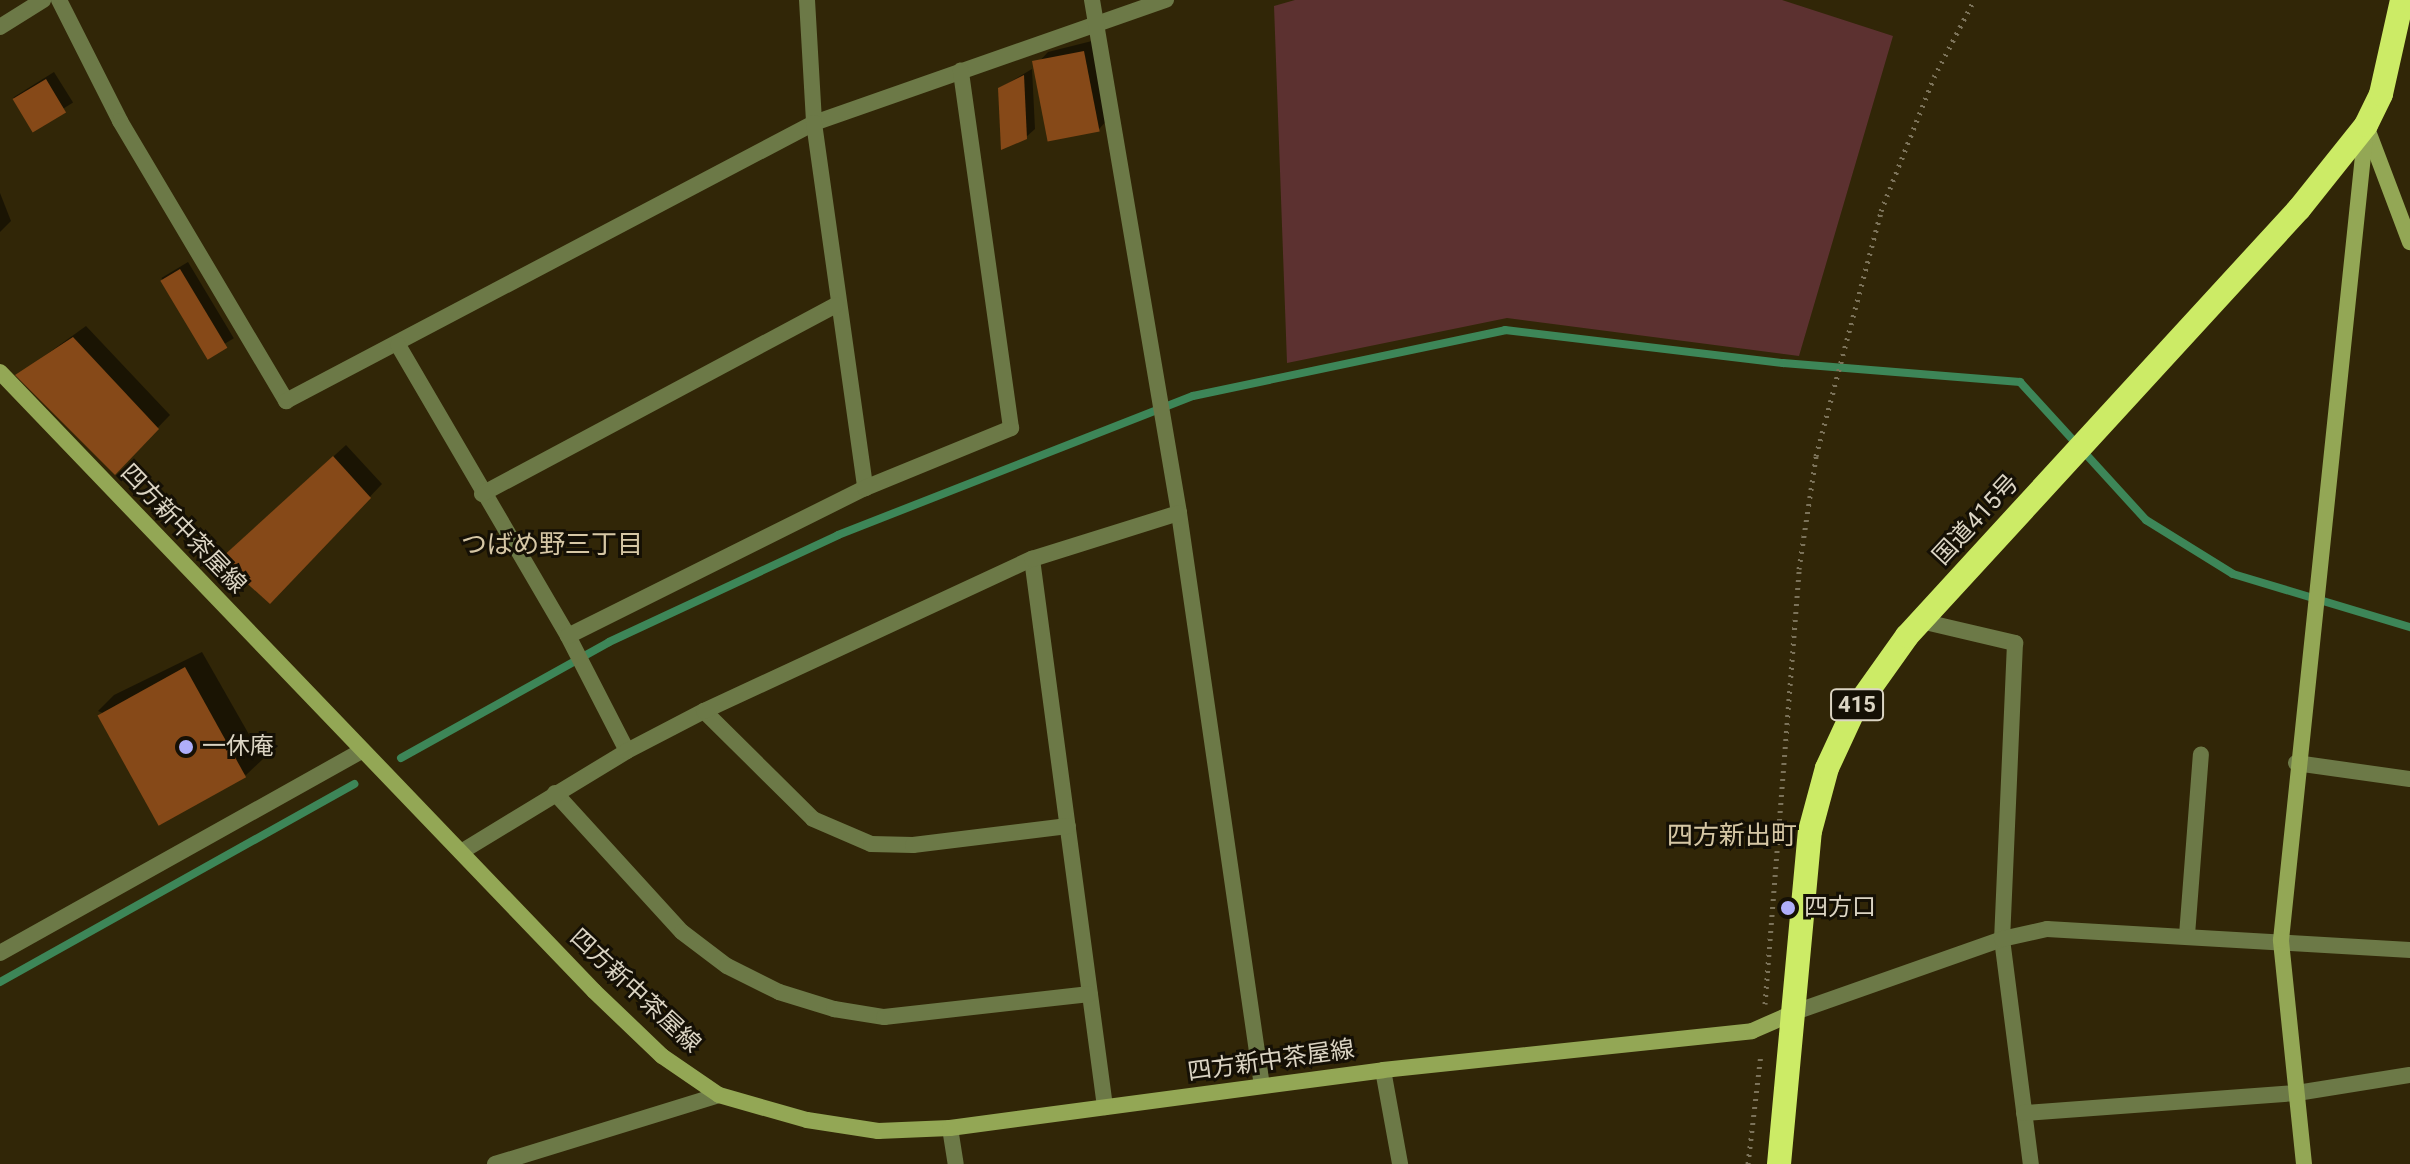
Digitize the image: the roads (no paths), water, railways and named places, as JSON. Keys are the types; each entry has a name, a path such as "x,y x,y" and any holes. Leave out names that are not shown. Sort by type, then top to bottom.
{"highway":[{"name":"国道415号","path":"1779,1164 1810,831 1827,768 1853,712 1921,621 2299,209 2366,125 2381,94 2402,0"}],"main road":[{"path":"2366,125 2410,242"},
{"path":"2304,1164 2281,940 2296,763 2366,125"},
{"name":"四方新中茶屋線","path":"0,372 362,751 662,1056 719,1095 807,1120 878,1131 950,1128 1383,1070 1752,1031 1795,1012"}],"street":[{"path":"0,27 43,0"},
{"path":"59,0 120,121 286,401 398,345 814,123 1166,0"},
{"path":"807,0 814,123 836,305 865,488"},
{"path":"1092,0 1099,21 1179,513 1262,1086"},
{"path":"568,636 865,488 1011,428 961,70"},
{"path":"482,494 836,305"},
{"path":"398,345 482,494 568,636 627,751"},
{"path":"461,852 627,751 704,711 1032,559 1179,513"},
{"path":"1032,559 1105,1107"},
{"path":"1921,621 2015,643 2002,939 2031,1164"},
{"path":"704,711 813,819 871,844 913,845 1068,826"},
{"path":"0,953 362,751"},
{"path":"2187,935 2201,755"},
{"path":"2296,763 2410,779"},
{"path":"555,793 682,932 727,966 779,992 834,1009 884,1017 1090,994"},
{"path":"1795,1012 2002,939 2047,929 2281,940 2410,950"},
{"path":"1383,1070 1400,1164"},
{"path":"2024,1113 2297,1093 2410,1075"},
{"path":"495,1164 719,1095"},
{"path":"950,1128 956,1164"}],"waterway":[{"path":"401,758 609,642 838,535 1193,396 1505,330 1783,363 2020,382 2146,520 2233,574 2410,627"},
{"path":"0,982 355,784"}],"place":[{"name":"一休庵","path":"186,747"},
{"name":"四方口","path":"1788,908"}],"district":[{"name":"つばめ野三丁目","path":"552,545"},
{"name":"四方新出町","path":"1732,836"}]}
